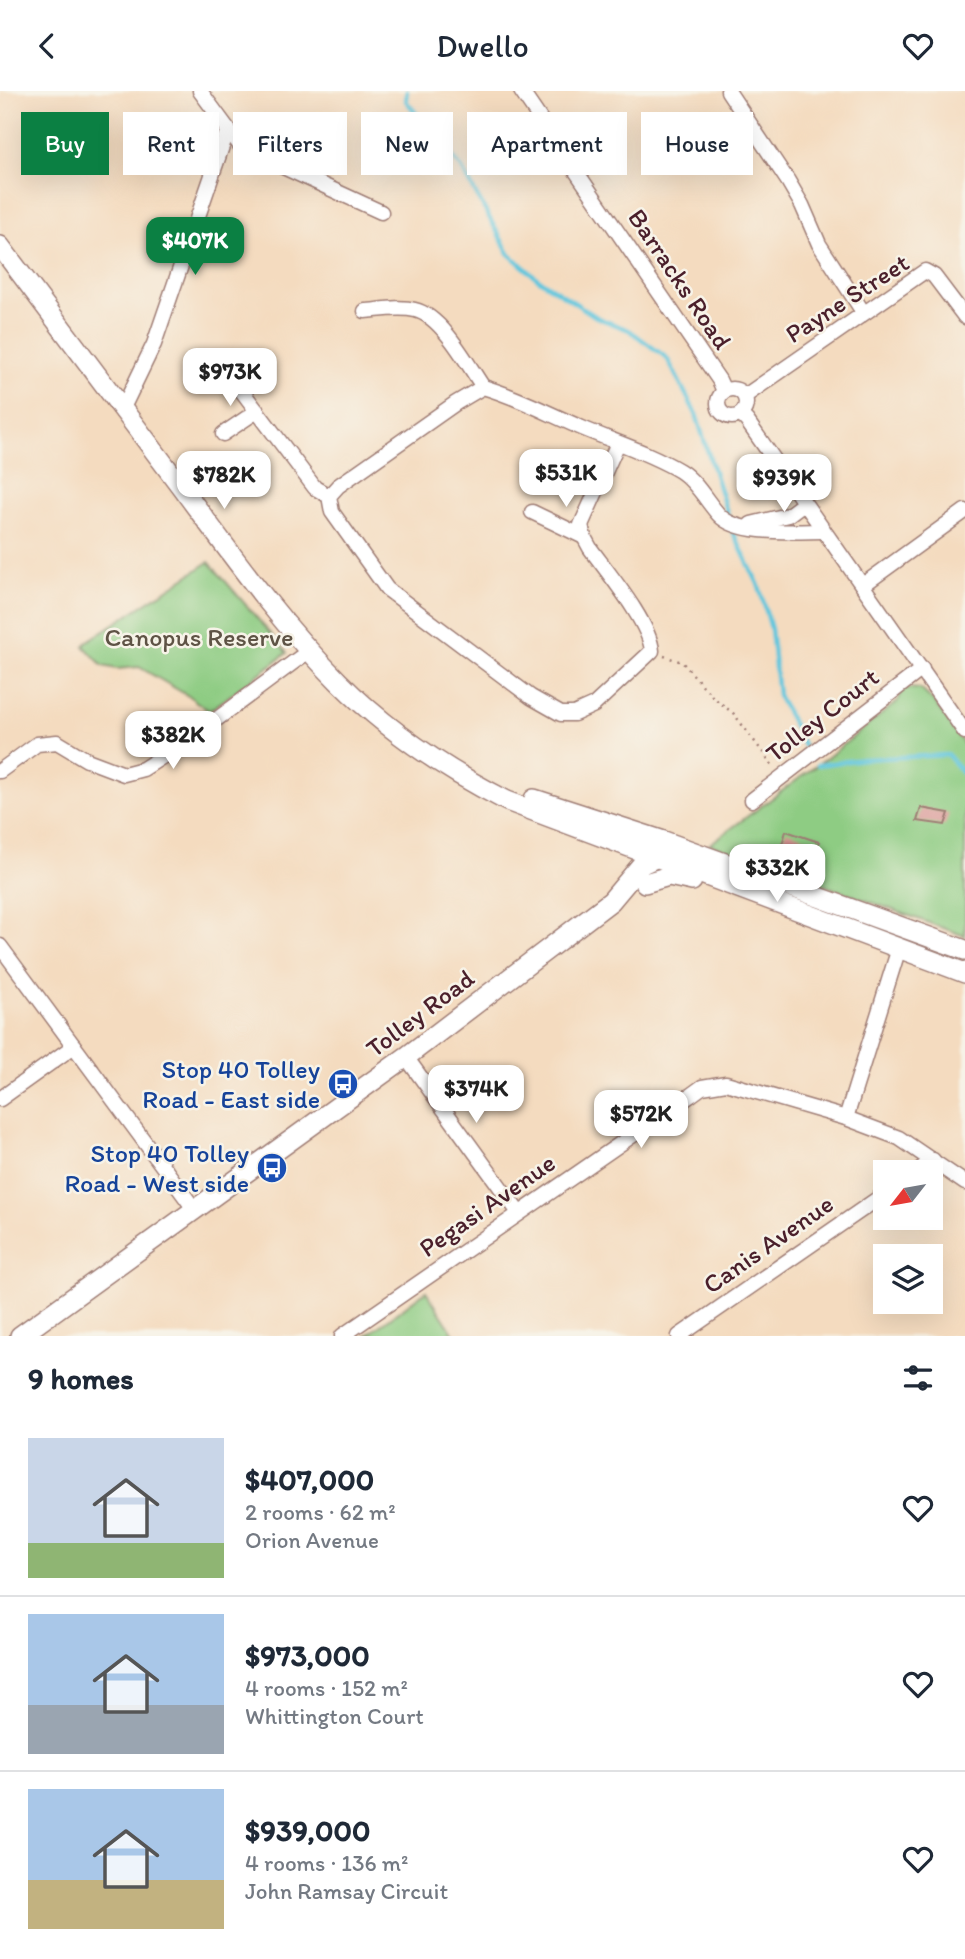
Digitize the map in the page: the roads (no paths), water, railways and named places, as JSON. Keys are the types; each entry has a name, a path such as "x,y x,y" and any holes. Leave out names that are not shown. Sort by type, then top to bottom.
{"main road":[{"path":"0,246 221,540 310,650 339,682 374,714 417,747 507,801 615,842 659,849 793,909 965,973"},
{"path":"457,772 659,849 965,950"},
{"path":"615,842 638,880 676,877 774,910 793,909"},
{"name":"Tolley Road","path":"31,1333 406,1057 611,901 656,866 659,849"},
{"path":"899,948 904,929"}],"street":[{"path":"200,91 242,148 381,212"},
{"name":"Barracks Road","path":"521,91 724,391"},
{"path":"728,91 789,181 819,244 863,312"},
{"path":"123,408 154,344 228,129"},
{"name":"Payne Street","path":"745,396 925,271 934,276 965,317"},
{"path":"365,311 414,309 430,316 451,340 483,387 510,395 684,473 722,519 741,526 778,531 824,531"},
{"path":"232,379 315,488 329,496 332,512 387,589 531,697 561,714 574,714 594,705 652,651 652,641 640,619 583,537 581,525 618,443"},
{"path":"329,496 338,486 483,387"},
{"path":"733,388 745,396 747,406 741,415 730,417 720,411 718,400 724,391 733,388"},
{"path":"223,434 257,411"},
{"path":"741,415 965,732"},
{"path":"741,526 788,515 804,503"},
{"path":"532,512 583,537"},
{"path":"863,585 965,512"},
{"path":"0,771 37,744 57,742 87,760 124,774 143,769 190,739 310,650"},
{"name":"Tolley Court","path":"752,800 922,669"},
{"path":"0,946 195,1210"},
{"path":"846,1118 899,948"},
{"path":"0,1100 74,1046"},
{"path":"406,1057 519,1213"},
{"name":"Pegasi Avenue","path":"342,1336 691,1095 713,1084 738,1085 846,1118 899,1138 933,1160"},
{"name":"Pegasi Avenue","path":"943,1167 965,1183"},
{"name":"Canis Avenue","path":"679,1336 873,1202"}],"waterway":[{"path":"407,91 406,101 461,167 510,255 538,279 598,318 629,330 667,358 696,414 728,516"},
{"path":"731,528 759,586 771,629 778,695 804,746"},
{"path":"818,765 863,759 948,755 965,776"}],"place":[{"name":"Stop 40 Tolley Road - East side","path":"343,1084"},
{"name":"Stop 40 Tolley Road - West side","path":"272,1168"}],"park label":[{"name":"Canopus Reserve","path":"199,637"}]}
